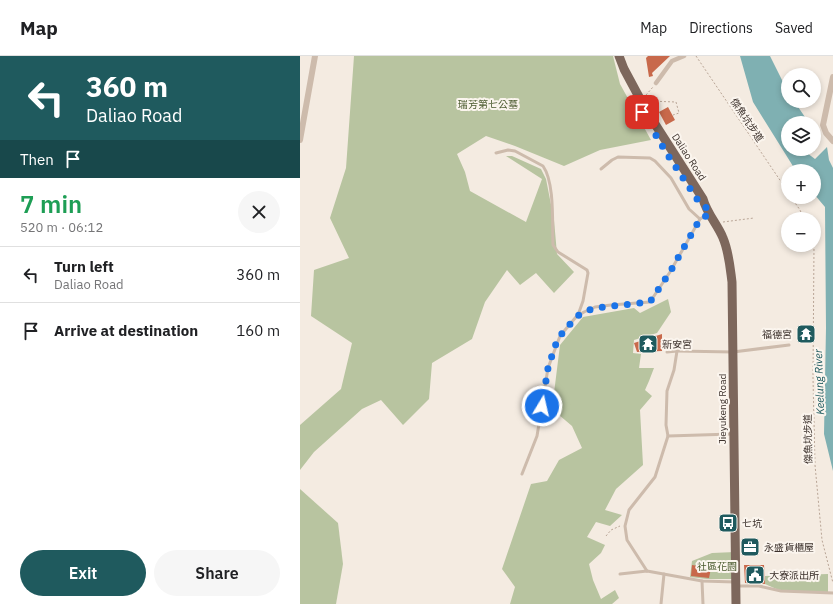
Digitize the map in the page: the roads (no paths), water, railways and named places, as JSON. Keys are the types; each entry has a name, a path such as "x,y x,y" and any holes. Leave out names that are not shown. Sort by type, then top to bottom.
{"main road":[{"name":"Daliao Road","path":"614,56 619,70 645,118 699,202 711,215"},
{"name":"Daliao Road","path":"619,56 624,69 646,110 703,199 711,215"},
{"name":"Jieyukeng Road","path":"711,215 724,239 729,259 732,282 736,604"}],"street":[{"path":"300,140 315,56"},
{"path":"656,83 672,61 684,56"},
{"path":"833,77 823,125 826,133 833,141"}],"lane":[{"path":"496,153 508,150 515,151 544,166 551,187 553,245 558,252 587,270 588,273 583,301 578,315 560,336 548,368 537,436 522,474"},
{"path":"601,170 612,160 618,158 650,158 668,174 689,209 700,219"},
{"path":"578,315 595,308 650,302 670,272 700,219 711,215"},
{"path":"667,352 733,352 789,344"},
{"path":"647,570 627,540 625,526 629,510 655,477 668,436 666,425 667,391 674,370 677,352"},
{"path":"668,436 733,434"},
{"path":"620,574 647,570 702,581 759,586 781,591 833,593"},
{"path":"661,604 664,574"},
{"path":"702,581 703,604"}],"water":[{"path":"740,56 770,56 781,78 781,108 799,108 804,116 781,116 781,147 753,102"},
{"path":"827,147 829,160 833,168 833,471 824,434 826,328 825,207 821,202 821,164 792,164 787,156 811,156 815,159 818,156 821,156 821,153"}],"place":[{"name":"福德宮","path":"806,334"},
{"name":"新安宮","path":"648,344"},
{"name":"七坑","path":"728,523"},
{"name":"永盛貨櫃屋","path":"750,547"},
{"name":"大寮派出所","path":"755,575"}],"park label":[{"name":"瑞芳第七公墓","path":"488,104"},
{"name":"社區花園","path":"717,566"}],"water label":[{"name":"Keelung River","path":"819,382"}]}
